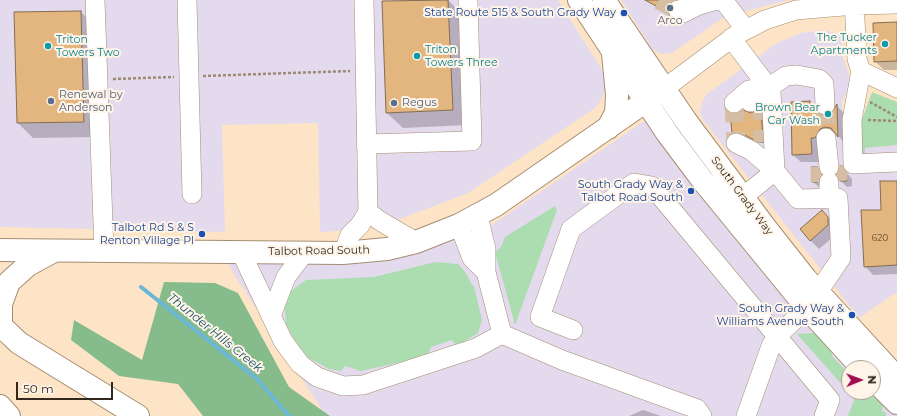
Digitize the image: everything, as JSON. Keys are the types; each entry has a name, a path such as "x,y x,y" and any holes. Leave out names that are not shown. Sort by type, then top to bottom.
{"main road":[{"name":"South Grady Way","path":"579,0 674,143 716,198 813,300 897,378"},
{"name":"South Grady Way","path":"604,0 686,121 765,228 813,300 856,360"},
{"path":"608,128 616,113 617,96 612,51"},
{"name":"Talbot Road South","path":"0,250 343,253 387,248 416,242 468,220 608,128 665,88"},
{"path":"54,251 28,265 9,282 1,304 1,325 19,343 138,416"},
{"path":"881,387 897,403"},
{"path":"0,406 9,416"}],"street":[{"path":"95,0 104,251"},
{"path":"187,0 192,194"},
{"path":"343,253 350,235 360,226 368,212 364,0"},
{"path":"366,144 472,141 468,0"},
{"path":"691,4 717,0"},
{"path":"723,0 738,34 753,97"},
{"path":"665,88 738,34 777,8 796,10 826,4 854,2 897,4"},
{"path":"831,175 852,120 858,95 861,71 857,60 854,2"},
{"path":"861,71 897,88"},
{"path":"753,97 786,76 797,75 819,79 824,84 825,105"},
{"path":"753,97 771,91 774,171"},
{"path":"746,416 771,346 776,337 813,300 841,258 826,138"},
{"path":"750,145 798,199 831,175 897,162"},
{"path":"743,198 774,171"},
{"path":"573,330 540,317 571,229 634,183 652,186 776,337 830,400 824,416"},
{"path":"368,212 380,221 416,242"},
{"path":"468,220 486,249 486,272 502,334"},
{"path":"241,252 283,341 300,364 317,377 344,386 363,385 476,348 502,334"},
{"path":"271,316 286,277 305,252"},
{"path":"502,334 562,360 697,409 702,416"}],"path":[{"path":"98,80 365,70"},
{"path":"858,95 897,117"},
{"path":"852,120 897,121"}],"shaded area":[{"path":"0,0 558,0 604,73 606,85 602,99 595,108 468,193 395,221 337,231 320,232 318,123 222,125 225,232 0,227"},
{"path":"621,0 789,0 726,16 672,53 662,54 653,50"},
{"path":"822,30 836,33 842,37 843,56 850,78 848,90 842,102 843,140 860,140 865,148 897,145 897,292 859,318 703,120 700,112 703,100 707,94 777,43 801,33"},
{"path":"656,113 843,360 841,360 841,400 881,400 881,397 897,408 897,416 326,416 235,276 225,258 374,256 483,231"}],"green space":[{"path":"872,92 897,102 897,145 865,148 865,155 862,155 860,125"},
{"path":"555,206 557,210 515,325 495,252 501,247 505,237"},
{"path":"435,262 458,264 474,286 482,320 478,333 462,343 455,344 452,340 431,347 428,356 361,371 345,366 341,371 329,369 309,358 298,346 286,324 284,296 306,280 374,277"},
{"path":"164,282 215,283 238,293 289,387 330,416 203,416 178,384 119,376 71,340 74,320 142,360"},
{"path":"816,333 832,350 832,356 841,366 841,384 797,334"},
{"path":"854,400 878,400 883,405 882,411 886,413 886,416 848,416"}],"building":[{"name":"Triton Towers Three","path":"448,0 453,110 386,113 382,1"},
{"path":"645,0 674,0 668,5 667,12"},
{"name":"Triton Towers Two","path":"81,11 84,122 17,123 14,12"},
{"name":"The Tucker Apartments","path":"897,22 897,61 874,62 873,23"},
{"path":"810,101 810,104 814,104 816,111 825,116 831,114 837,104 838,137 831,128 825,127 820,129 815,138 811,138 812,154 792,155 791,102"},
{"path":"761,106 763,142 758,142 741,133 732,133 730,113 736,114 743,110 751,113 757,111"},
{"path":"840,166 842,166 846,172 847,181 840,181 837,175"},
{"path":"812,167 818,167 821,175 818,182 812,182"},
{"path":"880,181 897,181 897,265 864,267 861,210 881,210"},
{"path":"822,210 828,217 828,225 810,241 800,229"}],"waterway":[{"name":"Thunder Hills Creek","path":"141,287 257,379 289,416"}],"tunnel":[{"path":"659,0 678,10"},
{"path":"762,101 763,142"},
{"path":"734,103 736,143"},
{"path":"825,105 826,138"},
{"path":"837,166 838,181"},
{"path":"820,167 820,182"}],"place":[{"name":"Arco","path":"670,8"},
{"name":"State Route 515 & South Grady Way","path":"624,13"},
{"name":"The Tucker Apartments","path":"885,44"},
{"name":"Triton Towers Two","path":"48,46"},
{"name":"Triton Towers Three","path":"417,56"},
{"name":"Renewal by Anderson","path":"51,101"},
{"name":"Regus","path":"394,103"},
{"name":"Brown Bear Car Wash","path":"828,114"},
{"name":"South Grady Way & Talbot Road South","path":"691,191"},
{"name":"Talbot Rd S & S Renton Village Pl","path":"202,234"},
{"name":"South Grady Way & Williams Avenue South","path":"852,315"}]}
